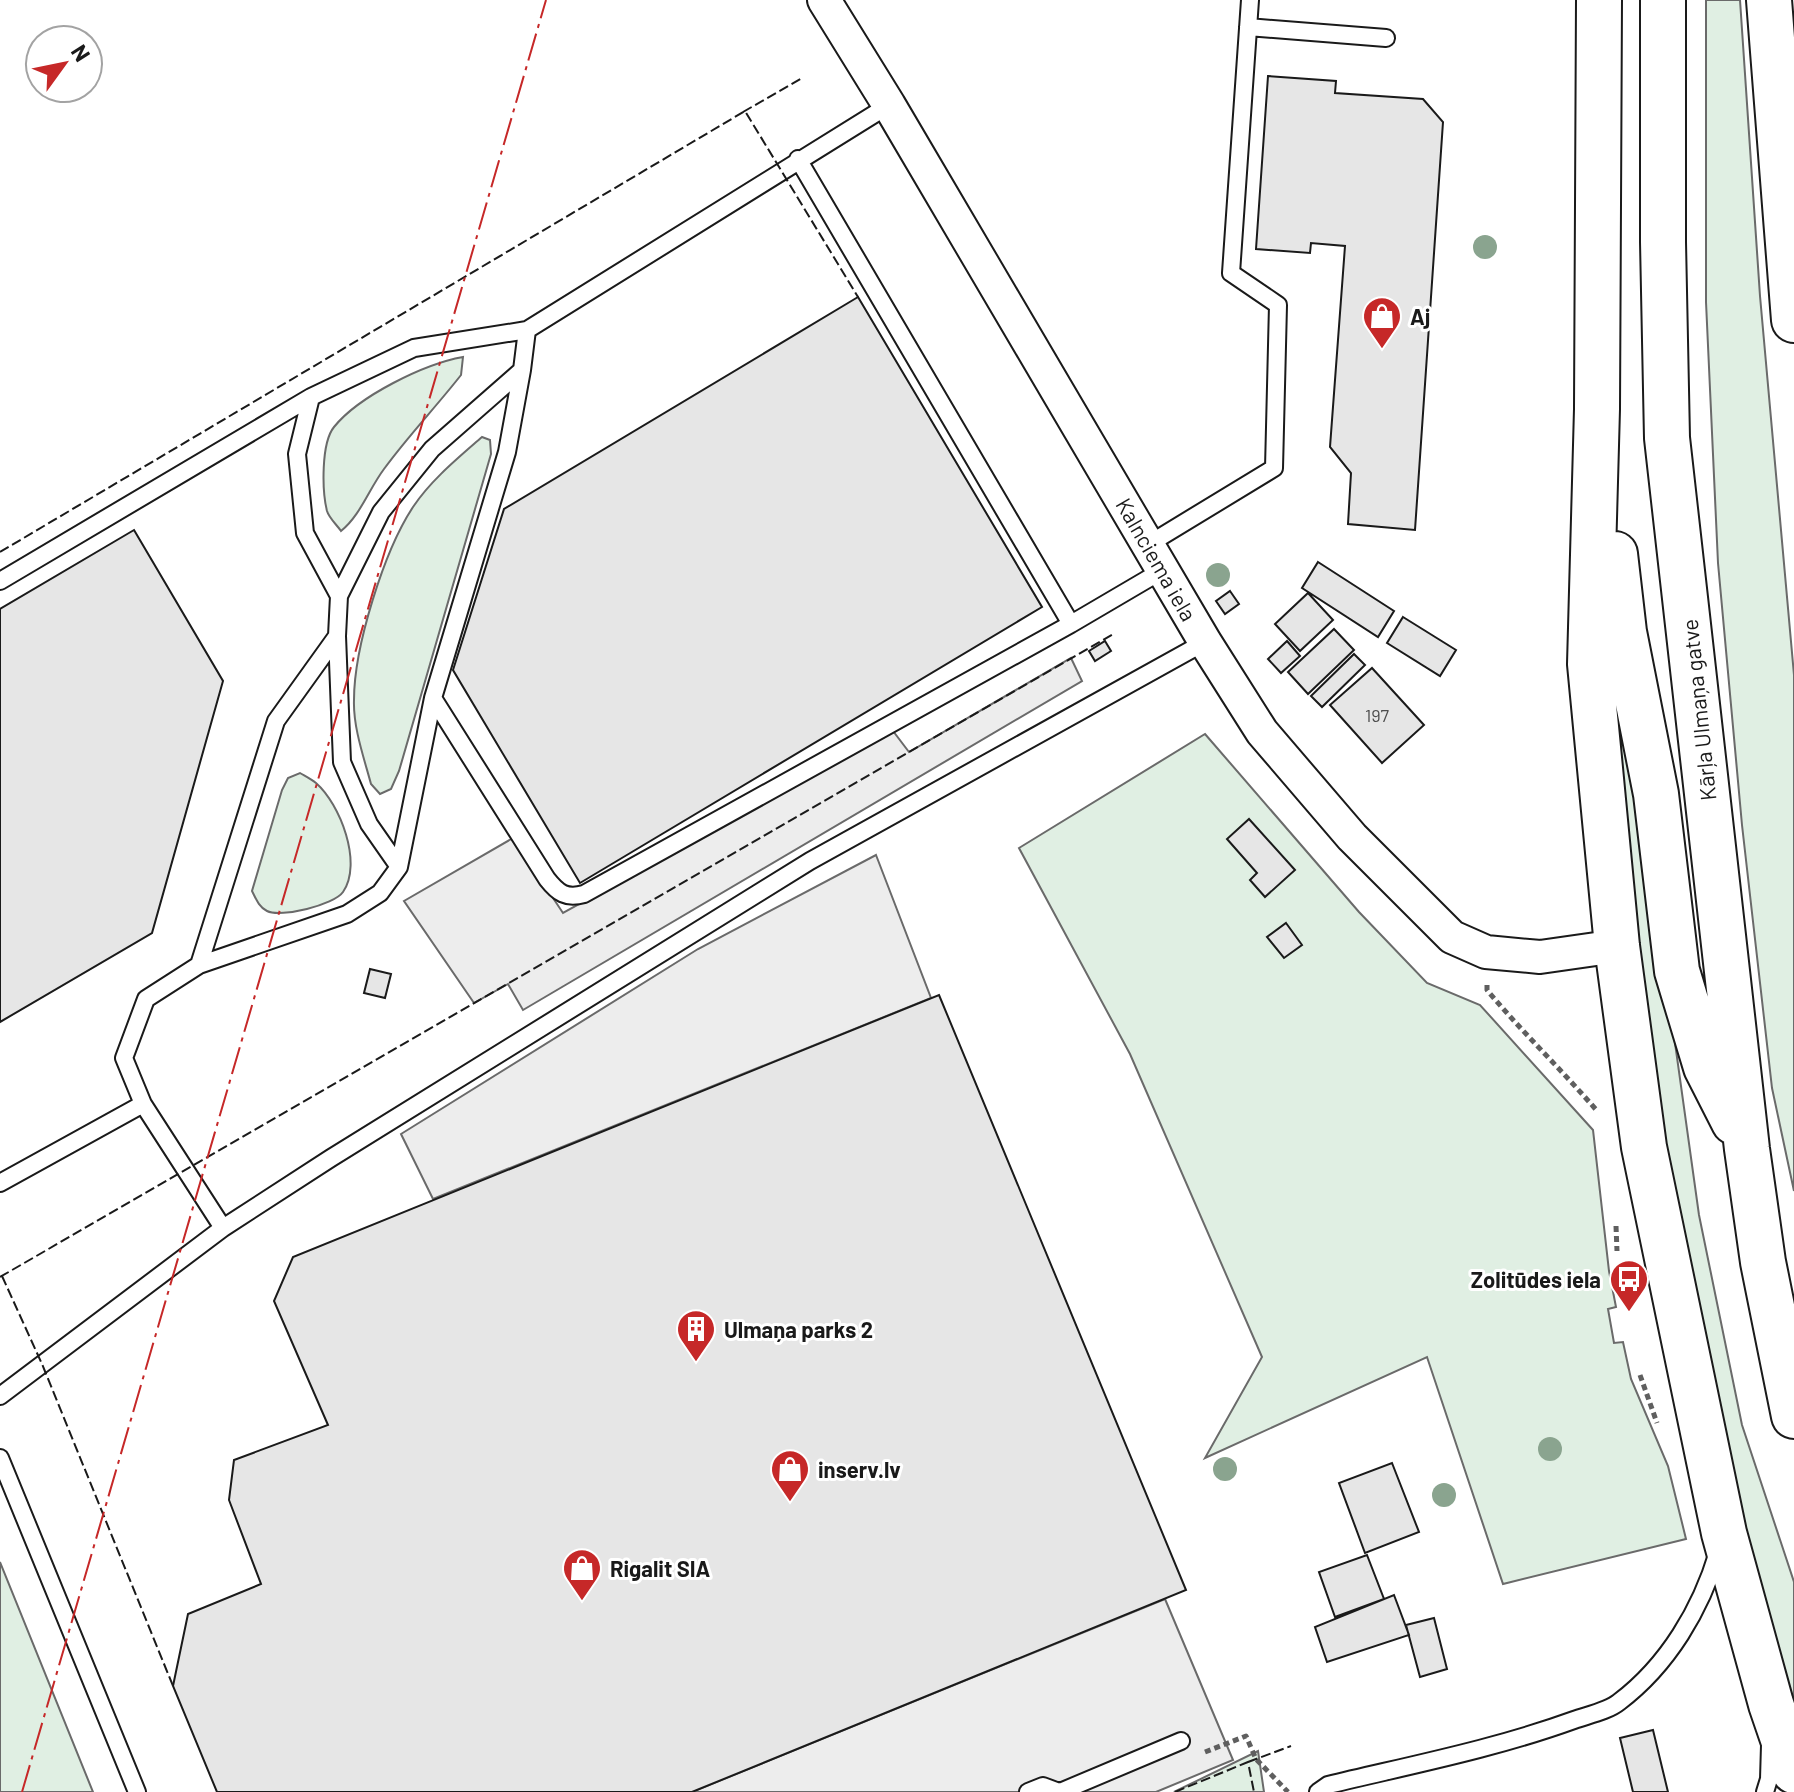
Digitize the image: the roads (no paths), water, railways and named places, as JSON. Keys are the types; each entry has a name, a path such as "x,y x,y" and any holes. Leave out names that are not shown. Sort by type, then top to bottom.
{"highway":[{"path":"1599,0 1597,409 1590,664 1617,946 1644,1147 1724,1533 1771,1704 1794,1771"},
{"name":"Kārļa Ulmaņa gatve","path":"1663,0 1667,438 1747,1149 1763,1262 1794,1416"},
{"path":"1769,0 1794,320"},
{"path":"1597,409 1624,632 1656,794 1677,971 1706,1067 1747,1149"}],"street":[{"name":"Kalnciema iela","path":"824,0 1205,642 1262,732 1352,837 1452,937 1486,952 1540,957 1617,946"}],"lane":[{"path":"433,698 547,879 561,895 572,897 584,894 1071,624 1274,468 1278,305 1231,273 1250,0"},
{"path":"1248,27 1386,38"},
{"path":"0,581 311,397 414,348 527,330 889,105"},
{"path":"798,159 1071,624"},
{"path":"223,1228 143,1104 124,1058 146,999 199,965 347,914 380,893 399,867 433,698 507,452 527,330"},
{"path":"399,867 369,824 342,762 337,636 339,596 381,512 432,449 522,370"},
{"path":"311,397 297,454 305,533 339,596"},
{"path":"199,965 276,721 337,636"},
{"path":"0,1396 223,1228 345,1149 810,861 1205,642"},
{"path":"0,1183 143,1104"},
{"path":"0,1458 137,1792"},
{"path":"1318,1792 1328,1785 1521,1739 1617,1704 1656,1668 1685,1627 1709,1582 1724,1533"},
{"path":"1765,1792 1769,1779 1771,1704"},
{"path":"1028,1792 1043,1786 1059,1792 1181,1741"}],"place":[{"name":"Aj","path":"1382,350"},
{"name":"Zolitūdes iela","path":"1629,1313"},
{"name":"Ulmaņa parks 2","path":"696,1363"},
{"name":"inserv.lv","path":"790,1503"},
{"name":"Rigalit SIA","path":"582,1602"}]}
